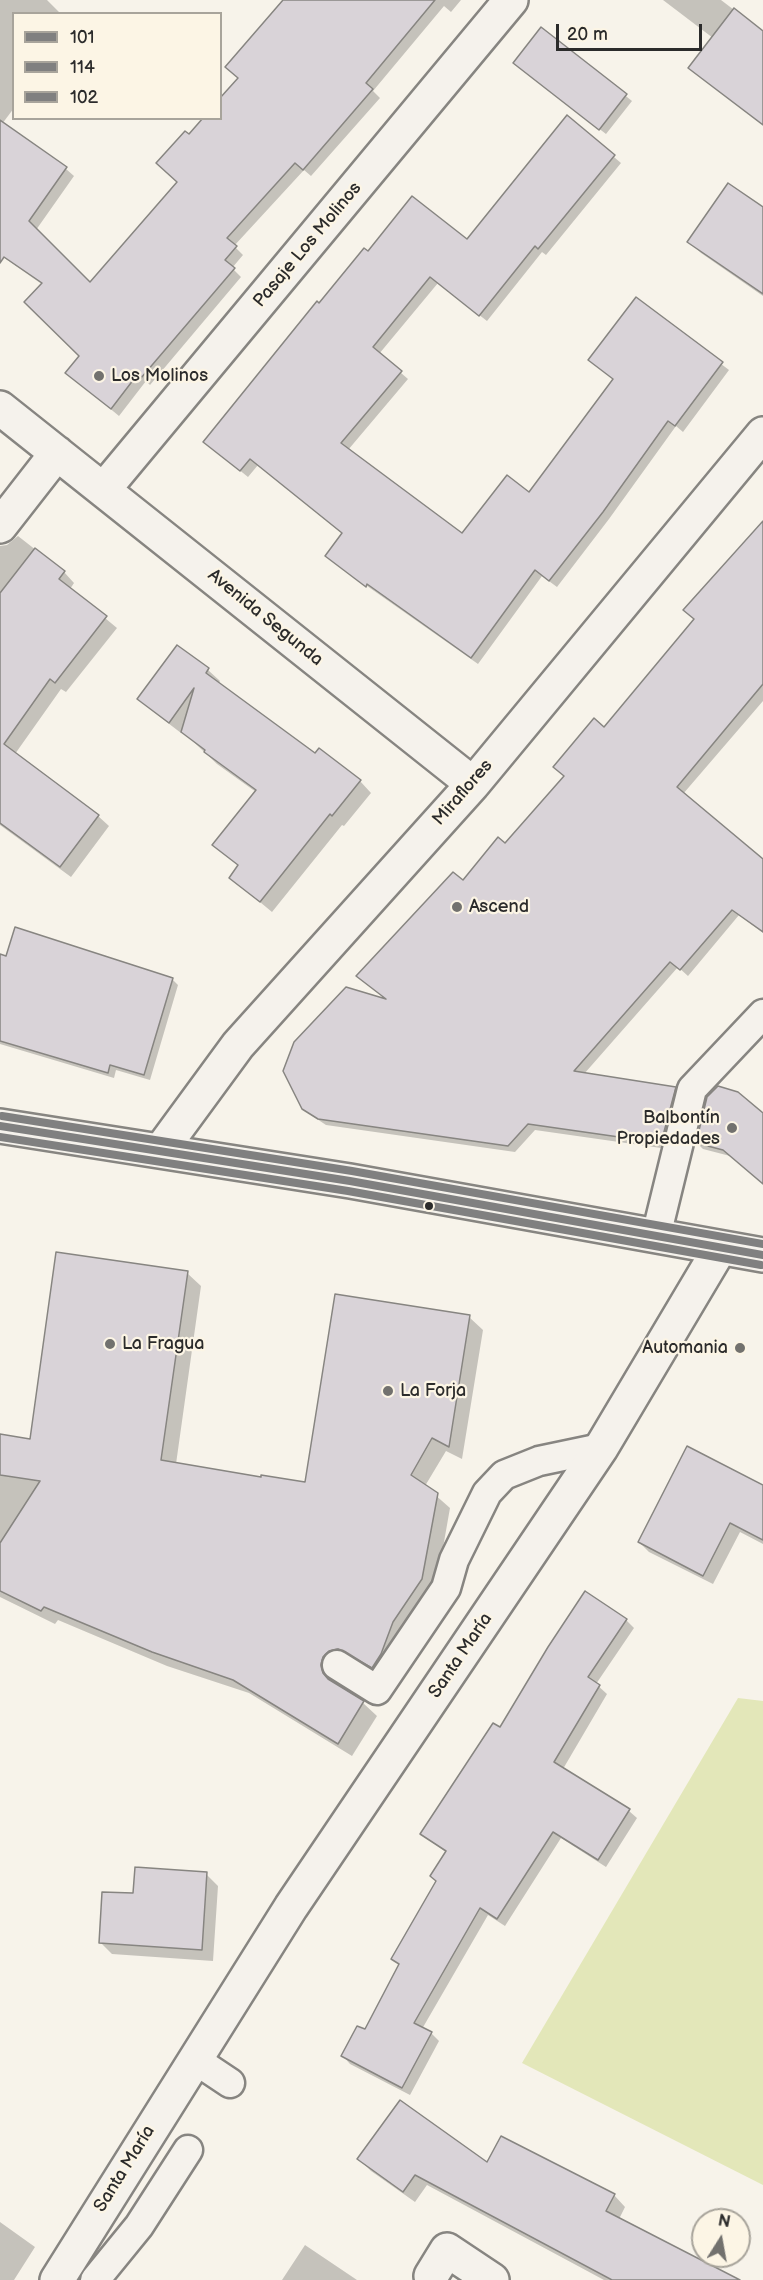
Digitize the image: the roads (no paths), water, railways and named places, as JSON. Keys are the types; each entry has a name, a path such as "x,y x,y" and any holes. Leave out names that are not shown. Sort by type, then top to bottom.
{"street":[{"name":"Pasaje Los Molinos","path":"104,489 511,0"},
{"name":"Avenida Segunda","path":"0,408 472,784"},
{"name":"Miraflores","path":"161,1150 238,1045 472,784 763,434"},
{"path":"0,526 57,453"},
{"path":"0,1126 350,1181 763,1256"},
{"name":"Santa María","path":"57,2280 291,1907 601,1448 720,1248"},
{"path":"431,2276 447,2250 492,2280"}],"lane":[{"path":"656,1236 692,1089 763,1014"},
{"path":"337,1665 377,1690 446,1588 454,1560 487,1493 504,1475 539,1461 601,1448"},
{"path":"194,2059 230,2083"},
{"path":"95,2280 139,2226 188,2150"}],"place":[{"name":"Los Molinos","path":"99,376"},
{"name":"Ascend","path":"457,907"},
{"name":"Balbontín Propiedades","path":"732,1128"},
{"name":"La Fragua","path":"110,1344"},
{"name":"Automania","path":"740,1348"},
{"name":"La Forja","path":"388,1391"}]}
